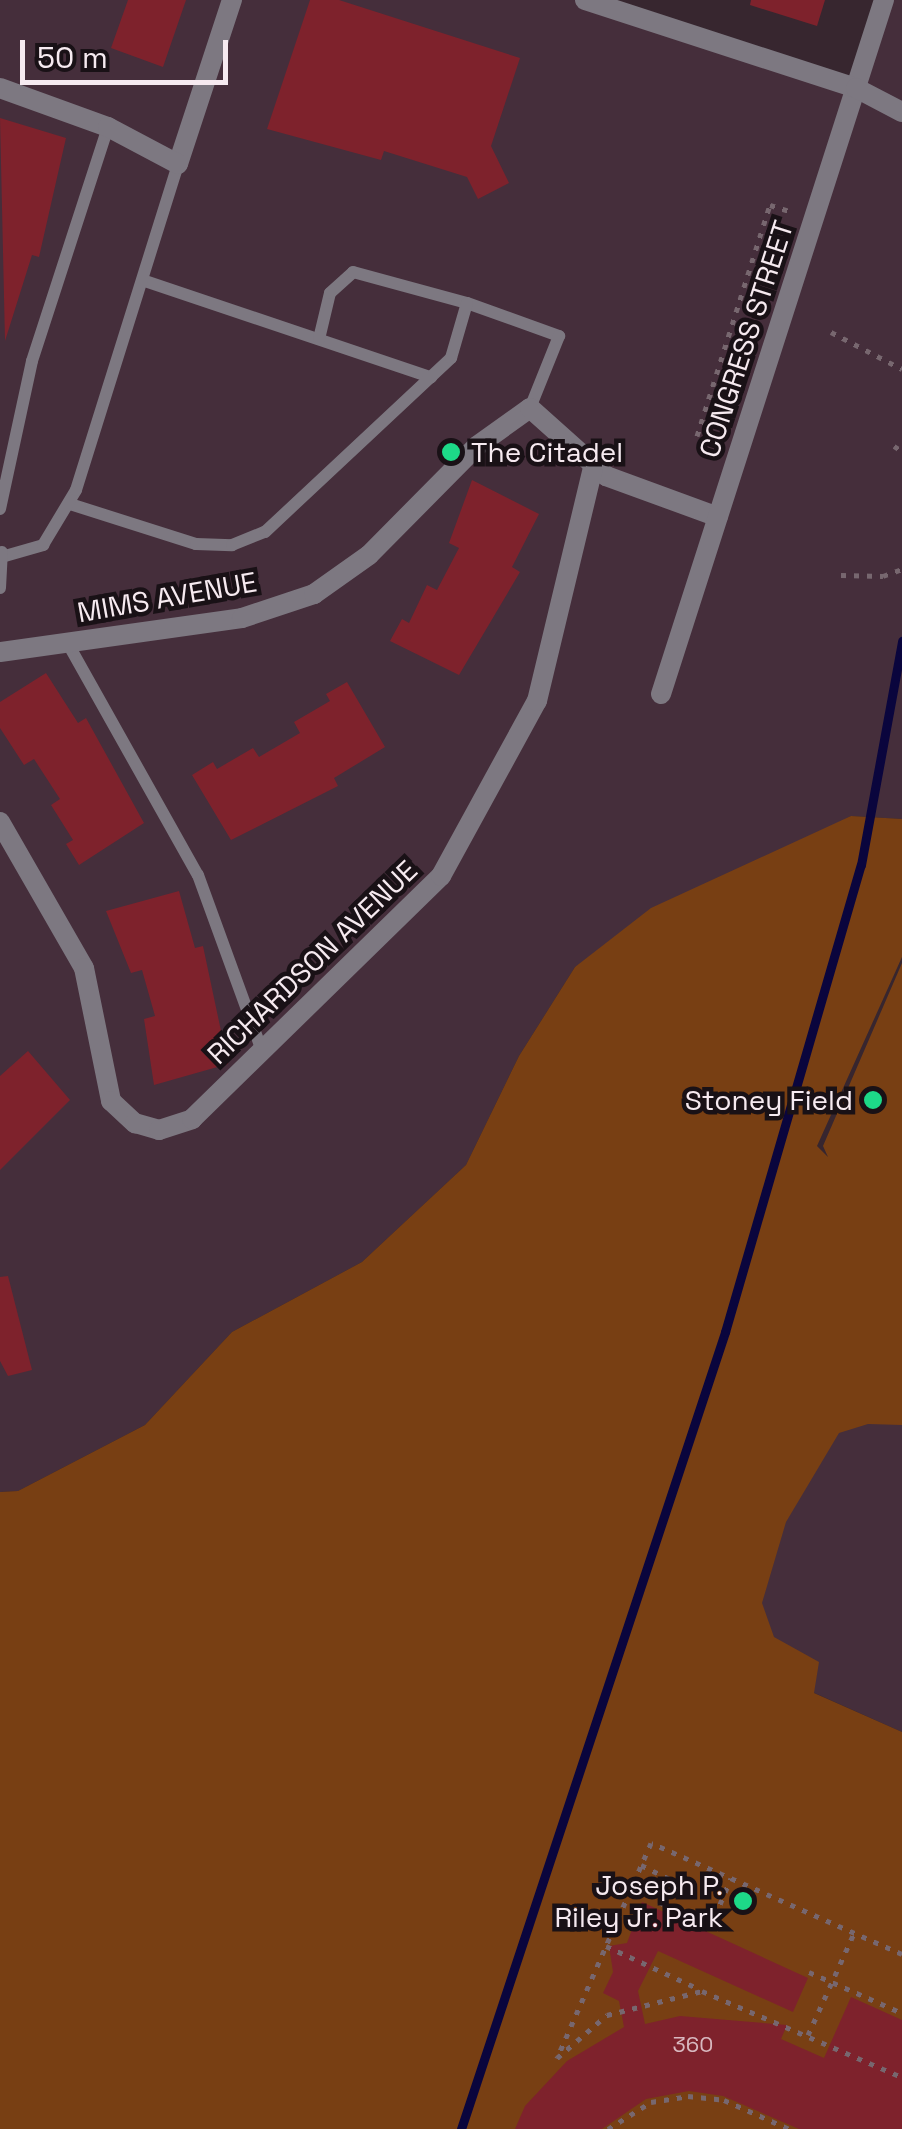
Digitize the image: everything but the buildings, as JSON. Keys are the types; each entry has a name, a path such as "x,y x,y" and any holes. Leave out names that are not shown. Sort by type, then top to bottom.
{"street":[{"path":"0,88 108,127 178,164 232,0"},
{"path":"585,0 856,88 902,112"},
{"name":"CONGRESS STREET","path":"661,694 884,0"},
{"path":"530,408 593,467 630,487 718,517"},
{"name":"MIMS AVENUE","path":"0,652 242,618 314,594 369,555 477,446 530,408"},
{"name":"RICHARDSON AVENUE","path":"0,822 84,968 111,1101 135,1124 159,1130 192,1119 440,876 537,701 593,467"}],"lane":[{"path":"0,509 32,362 108,127"},
{"path":"0,588 2,553 42,545 70,504 145,281 178,164"},
{"path":"319,338 330,293 353,272 467,303 560,336 530,408"},
{"path":"145,281 431,377"},
{"path":"70,504 196,544 232,544 265,532 451,358 467,303"},
{"path":"67,642 198,875 262,1051"}],"path":[{"path":"697,436 770,205 814,219"},
{"path":"830,332 902,369"},
{"path":"894,446 902,451"},
{"path":"840,574 883,576 902,570"},
{"path":"702,1991 607,2015 557,2058 651,1843 902,1954"},
{"path":"641,1865 672,1880 660,1905"},
{"path":"710,1928 731,1878"},
{"path":"808,2035 854,1933"},
{"path":"606,1946 902,2077"},
{"path":"809,1972 902,2013"},
{"path":"608,2129 651,2102 688,2096 724,2100 789,2129"}],"shaded area":[{"name":"The Citadel","path":"0,0 585,0 856,87 884,0 902,0 902,819 851,816 575,967 519,1056 466,1165 362,1262 232,1332 145,1425 18,1491 0,1492"},
{"path":"851,816 902,819 902,957 817,1146 828,1157 823,1146 902,963 902,1425 868,1424 839,1433 786,1522 762,1603 774,1637 819,1662 814,1693 902,1732 902,2129 0,2129 0,1492 18,1491 145,1425 232,1332 362,1262 466,1165 519,1056 575,967 651,908"},
{"path":"834,1314 902,1343 902,1732 696,1640"}],"waterway":[{"path":"461,2129 725,1332 861,865 902,641"}],"place":[{"name":"The Citadel","path":"451,452"},
{"name":"Stoney Field","path":"873,1100"},
{"name":"Joseph P. Riley Jr. Park","path":"743,1901"}]}
